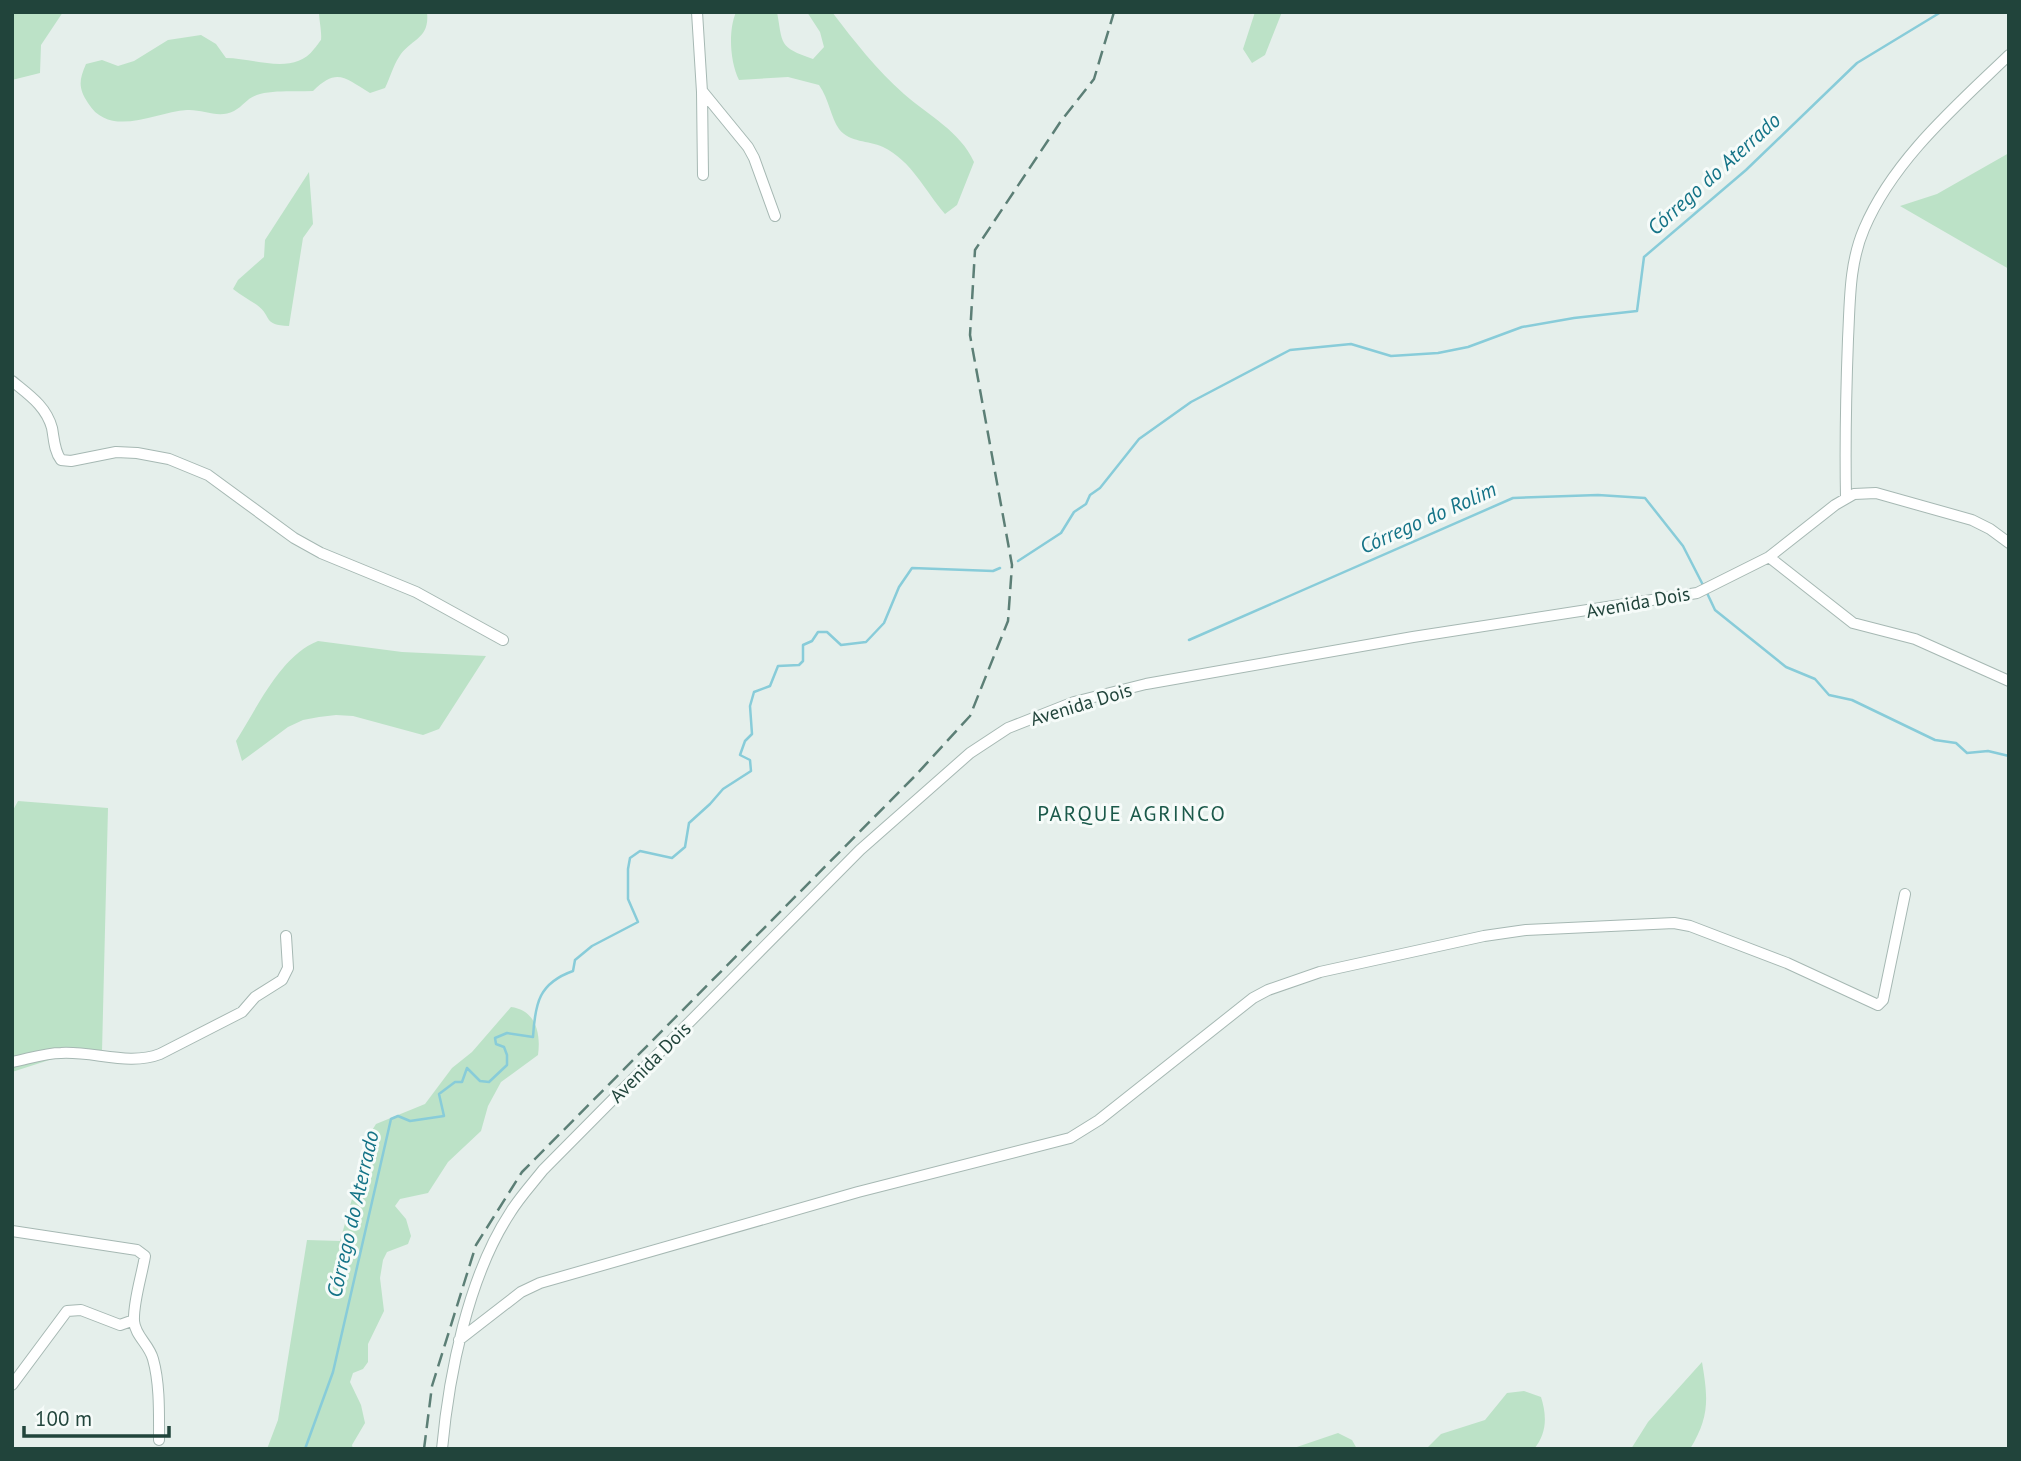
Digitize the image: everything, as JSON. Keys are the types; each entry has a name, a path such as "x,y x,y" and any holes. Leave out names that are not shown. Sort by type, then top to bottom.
{"street":[{"path":"697,12 703,175"},
{"path":"2009,55 1948,113 1911,156 1877,202 1863,230 1850,281 1844,425 1846,498 1866,492 1876,493 1972,520 2009,543"},
{"path":"702,92 748,147 775,216"},
{"path":"12,381 45,412 61,460 71,461 116,452 169,459 208,475 294,538 321,553 416,592 503,640"},
{"name":"Avenida Dois","path":"442,1449 459,1340 484,1265 510,1212 542,1170 860,850 970,753 1008,728 1074,702 1146,684 1413,637 1699,592 1769,557 1846,498"},
{"path":"1769,557 1853,622 1915,639 2009,681"},
{"path":"459,1340 521,1292 540,1283 858,1192 1070,1138 1099,1120 1253,998 1287,981 1484,936 1526,930 1658,922 1690,926 1787,963 1878,1005 1883,1000 1905,894"},
{"path":"12,1062 60,1053 134,1060 148,1059 160,1054 242,1012 255,997 282,980 288,968 286,936"},
{"path":"12,1231 137,1250 145,1256 134,1320 138,1335 153,1358 159,1440"},
{"path":"12,1385 67,1311 81,1310 120,1325 134,1320"}],"green space":[{"path":"12,12 63,12 41,45 40,73 12,80"},
{"path":"319,12 427,12 427,21 423,34 399,57 385,88 370,93 347,79 335,77 313,91 260,94 228,113 187,110 121,122 108,120 97,114 82,93 81,79 86,64 102,60 118,66 134,61 168,40 201,35 216,44 226,58 273,64 296,62 306,57 321,40"},
{"path":"736,12 777,12 784,43 793,51 813,59 824,47 820,32 807,12 832,12 884,75 961,141 968,151 974,162 957,205 945,214 902,160 883,147 843,134 836,125 819,85 788,77 739,80 731,46"},
{"path":"1255,12 1282,12 1265,55 1252,63 1243,49"},
{"path":"2009,153 2009,269 1900,206 1937,194"},
{"path":"309,172 313,224 303,238 289,326 275,324 262,309 233,289 238,280 264,257 265,240"},
{"path":"318,641 402,652 486,656 439,729 423,735 353,716 319,717 288,727 242,761 236,741 261,699 281,670 305,648"},
{"path":"18,801 108,808 102,1052 71,1053 12,1072 12,812"},
{"path":"511,1007 526,1013 535,1024 539,1039 538,1055 501,1082 488,1106 481,1131 448,1162 428,1193 400,1199 395,1206 406,1219 411,1236 408,1244 387,1252 383,1260 380,1278 384,1311 368,1344 368,1362 363,1369 353,1373 350,1382 361,1405 365,1423 352,1445 353,1449 267,1449 278,1420 307,1240 340,1241 371,1132 376,1124 425,1104 452,1068 472,1052"},
{"path":"1702,1362 1706,1407 1701,1427 1690,1449 1631,1449 1648,1422"},
{"path":"1524,1391 1541,1397 1544,1411 1544,1431 1534,1449 1426,1449 1441,1434 1485,1420 1507,1393"},
{"path":"1338,1433 1352,1440 1357,1449 1291,1449"}],"waterway":[{"name":"Córrego do Aterrado","path":"1018,561 1061,533 1074,512 1086,504 1090,495 1100,488 1139,439 1191,402 1290,350 1351,344 1391,356 1438,353 1468,347 1522,327 1637,311 1644,257 1746,170 1857,63 1941,12"},
{"name":"Córrego do Rolim","path":"1189,640 1513,498 1598,495 1645,498 1683,546 1704,587"},
{"name":"Córrego do Aterrado","path":"305,1449 333,1372 391,1119 398,1116 410,1121 444,1116 439,1094 455,1082 462,1082 467,1068 480,1081 489,1082 507,1065 504,1047 496,1044 495,1038 507,1033 533,1037 535,1014 546,988 573,971 575,960 592,946 638,922 628,899 630,858 640,851 672,858 685,847 689,823 723,789 751,771 750,760 740,755 745,741 752,734 750,706 754,692 770,686 778,666 799,665 803,661 803,645 812,641 818,632 827,632 841,645 866,642 884,623 899,587 912,568 993,571 1000,568"},
{"name":"Córrego do Rolim","path":"1707,593 1715,610 1786,667 1815,679 1829,695 1852,700 1935,740 1956,743 1967,753 1988,751 2009,756"}],"railway":[{"path":"424,1449 432,1386 476,1245 522,1172 915,776 970,716 1008,621 1012,565 970,335 975,250 1061,121 1094,79 1114,12"}],"district":[{"name":"PARQUE AGRINCO","path":"1132,814"}]}
